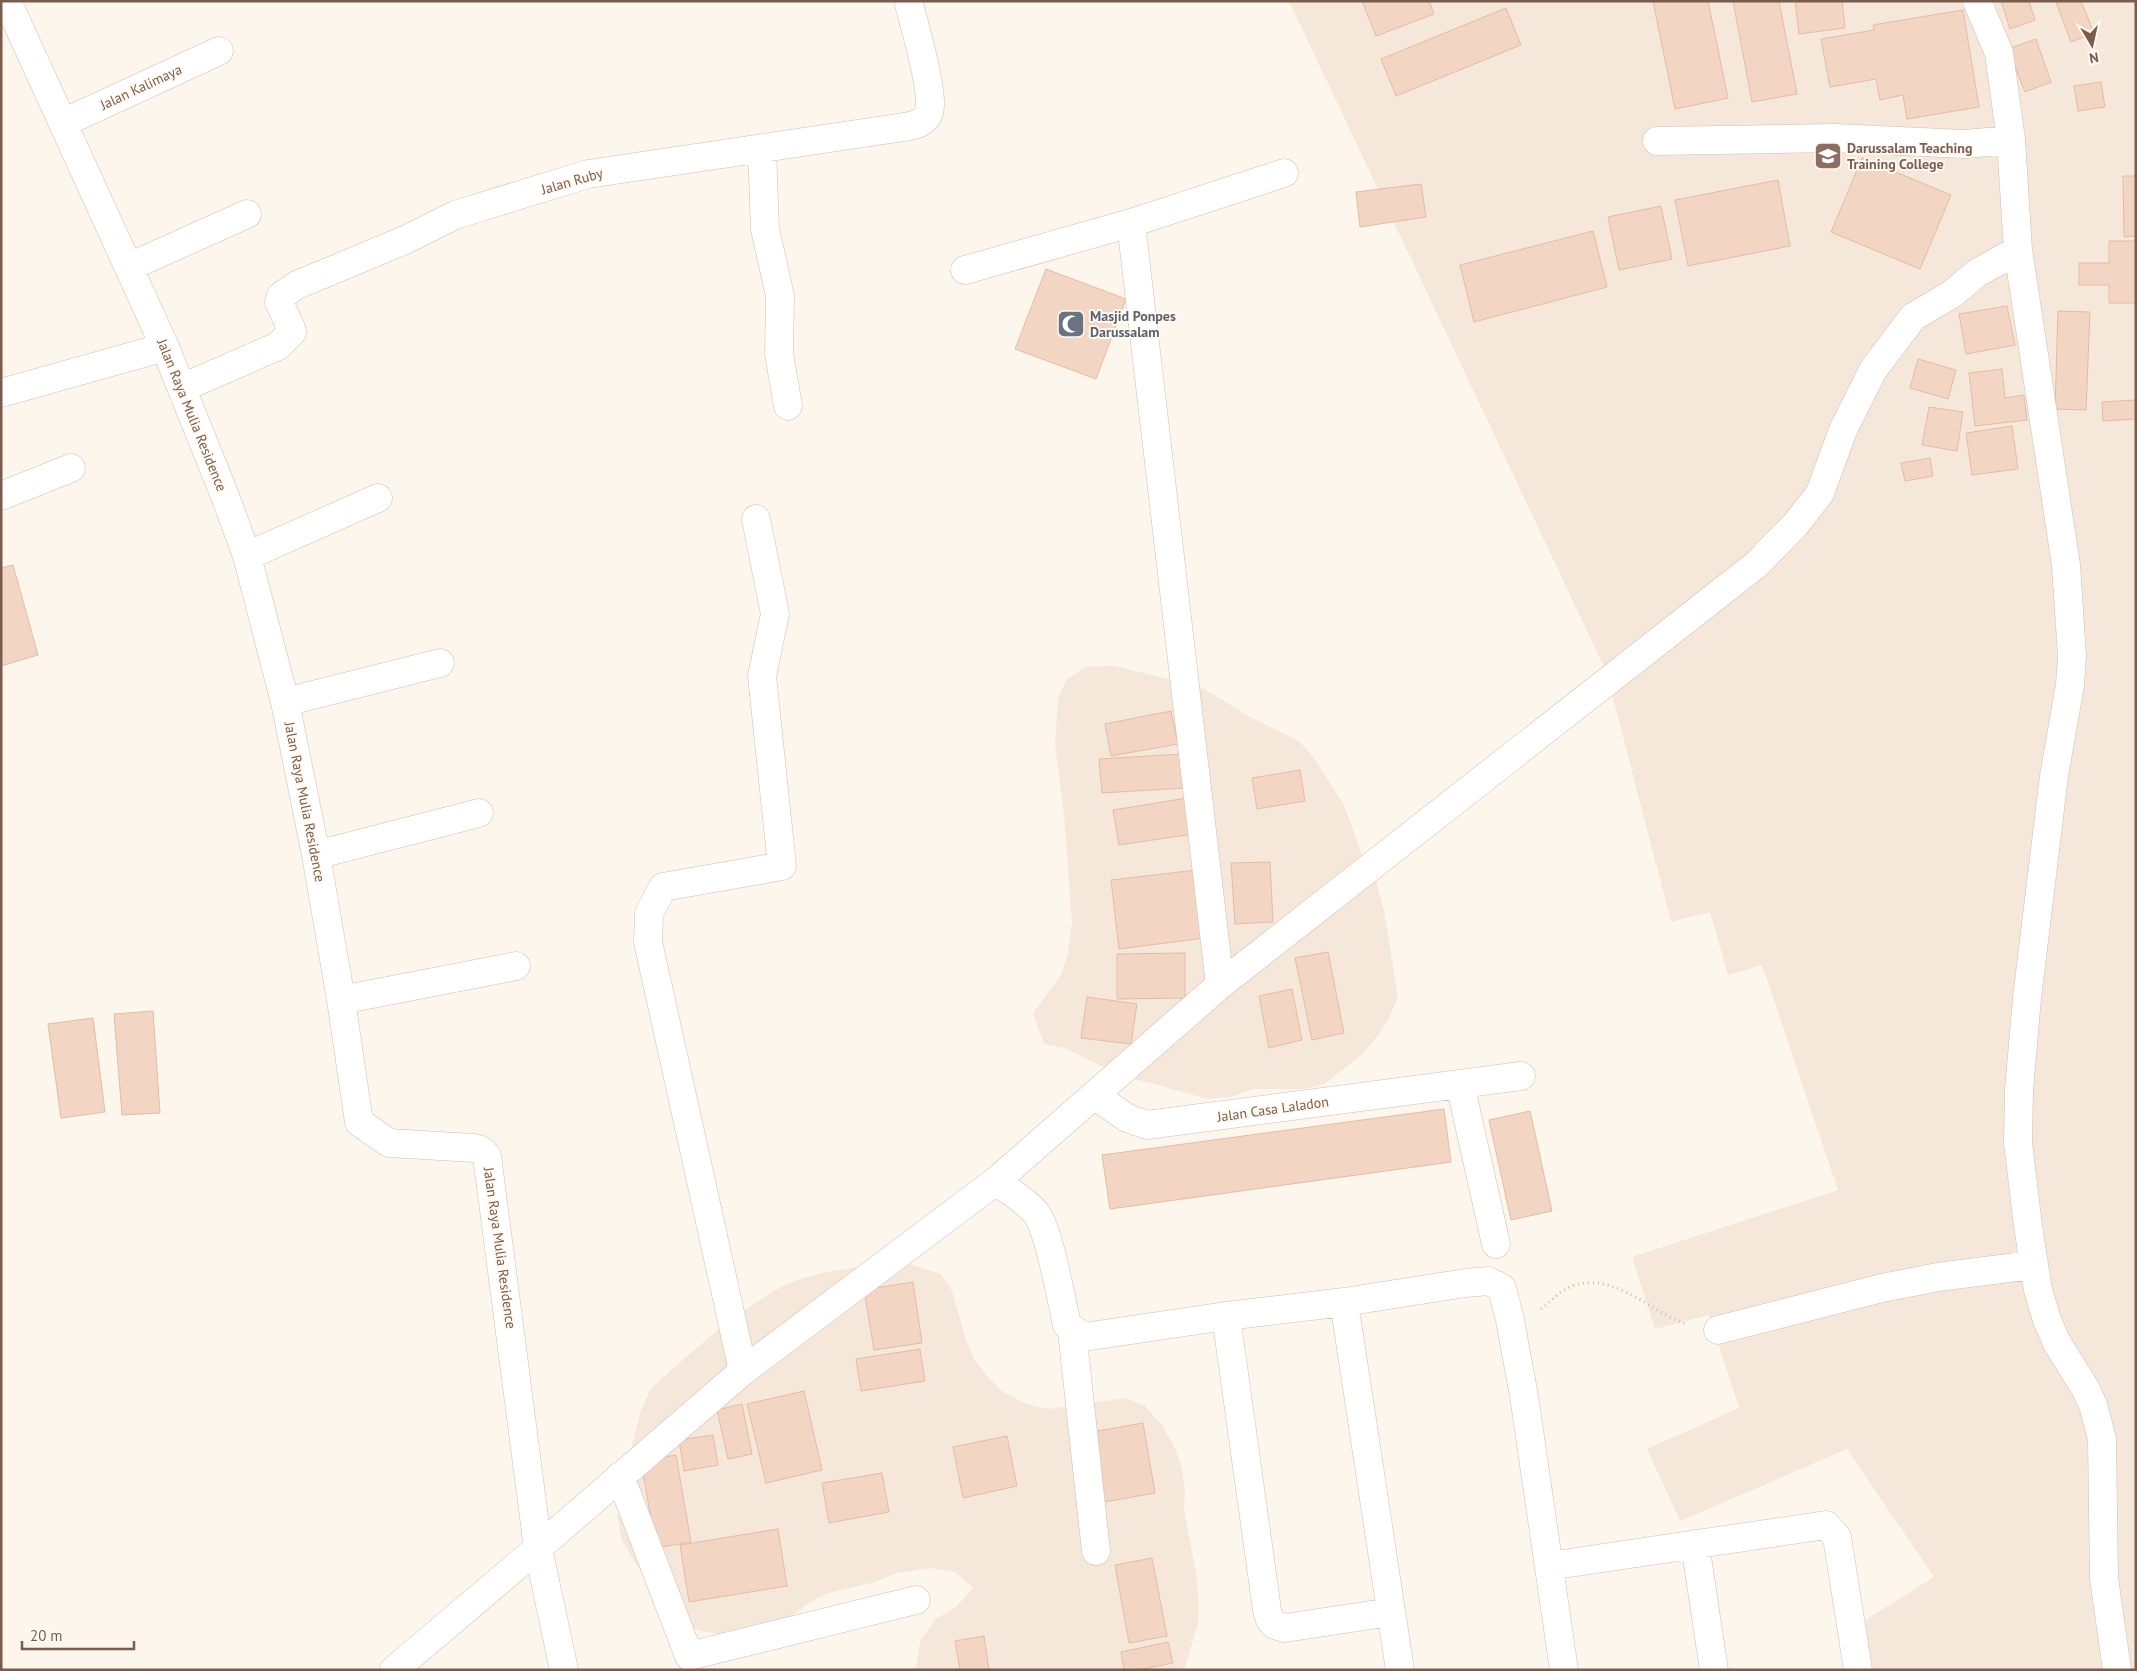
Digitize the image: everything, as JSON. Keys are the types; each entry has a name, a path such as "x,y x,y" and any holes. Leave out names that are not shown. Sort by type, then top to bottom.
{"street":[{"name":"Jalan Raya Mulia Residence","path":"7,1 129,267 182,388 247,556 285,702 316,855 341,1000 359,1122 389,1143 474,1148 481,1150 488,1156 538,1548"},
{"path":"1977,1 1999,52 2011,140 2018,250 2066,564 2072,656 2070,685 2054,776 2042,867 2027,998 2019,1090 2018,1142 2033,1265 2047,1320 2057,1343 2085,1388 2093,1405 2102,1439 2104,1578 2117,1670"},
{"name":"Jalan Ruby","path":"182,388 286,341 292,332 279,302 281,296 287,291 320,274 404,240 455,215 588,174 916,125 924,121 929,114 930,92 909,4"},
{"name":"Jalan Kalimaya","path":"63,123 219,50"},
{"path":"1657,141 1834,138 1965,144 2011,140"},
{"path":"762,148 765,229 780,296 780,354 788,406"},
{"path":"965,270 1131,223 1284,173"},
{"path":"129,267 247,214"},
{"path":"1131,223 1220,985"},
{"path":"394,1670 743,1371 996,1181 1220,985 1757,564 1796,524 1820,493 1842,430 1873,370 1913,318 1952,294 1977,273 2018,250"},
{"path":"1,393 164,347"},
{"path":"1,496 71,468"},
{"path":"247,556 378,498"},
{"path":"743,1371 648,942 649,913 664,887 782,866 762,676 775,614 756,519"},
{"path":"285,702 440,663"},
{"path":"316,855 479,813"},
{"path":"341,1000 516,966"},
{"name":"Jalan Casa Laladon","path":"1094,1095 1127,1118 1147,1125 1521,1076"},
{"path":"1460,1084 1496,1244"},
{"path":"996,1181 1037,1214 1046,1237 1067,1325 1072,1331 1084,1337 1488,1281 1502,1288 1524,1396 1564,1670"},
{"path":"1718,1330 1891,1286 1938,1277 2033,1265"},
{"path":"1344,1302 1400,1670"},
{"path":"1226,1316 1258,1532 1264,1596 1270,1620 1275,1625 1285,1628 1391,1612"},
{"path":"1072,1331 1096,1551"},
{"path":"620,1476 688,1656 916,1600"},
{"path":"1549,1566 1826,1525 1838,1537 1858,1670"},
{"path":"1695,1544 1714,1670"},
{"path":"538,1548 564,1670"}],"path":[{"path":"1510,1320 1536,1313 1557,1295 1575,1285 1588,1283 1605,1285 1624,1291 1680,1322 1702,1330 1718,1330"}],"shaded area":[{"path":"1289,1 2136,1 2136,1670 1854,1670 1848,1631 1934,1577 1847,1449 1680,1521 1647,1449 1739,1408 1709,1315 1655,1329 1632,1257 1838,1190 1762,965 1728,975 1710,912 1671,922 1606,671"},
{"path":"1114,666 1201,687 1252,718 1299,741 1315,759 1344,805 1364,860 1376,881 1384,911 1398,997 1389,1018 1377,1037 1359,1057 1324,1084 1304,1089 1253,1089 1231,1097 1208,1099 1117,1074 1065,1048 1044,1044 1033,1013 1061,975 1068,953 1072,922 1064,815 1055,744 1058,699 1066,680 1085,667"},
{"path":"899,1261 941,1274 952,1291 965,1337 974,1359 1002,1391 1024,1403 1048,1409 1126,1398 1144,1405 1161,1424 1174,1446 1182,1469 1185,1489 1184,1511 1196,1572 1199,1601 1198,1624 1184,1670 915,1670 921,1639 936,1619 957,1606 973,1588 955,1572 931,1568 897,1573 875,1582 825,1594 804,1606 783,1624 731,1637 699,1630 676,1620 634,1561 622,1540 617,1516 621,1490 641,1410 651,1389 726,1323 775,1290 800,1279 821,1273"}],"building":[{"path":"1362,1 1429,1 1434,14 1376,36"},
{"path":"1653,1 1708,1 1728,98 1675,109"},
{"path":"1733,1 1779,1 1797,94 1752,102"},
{"path":"1795,1 1842,1 1845,28 1799,34"},
{"path":"2001,1 2029,1 2035,20 2010,29"},
{"path":"2081,1 2094,33 2071,42 2056,2"},
{"path":"1506,8 1521,45 1396,96 1381,59"},
{"path":"1963,10 1979,107 1907,119 1903,95 1880,100 1876,79 1830,87 1821,39 1874,30 1873,25"},
{"path":"2036,39 2051,82 2025,92 2008,49"},
{"path":"2101,82 2105,107 2078,111 2074,86"},
{"path":"1862,158 1951,195 1920,269 1831,232"},
{"path":"2123,176 2136,176 2136,236 2124,237"},
{"path":"1778,180 1790,246 1688,266 1675,200"},
{"path":"1421,184 1426,217 1360,227 1356,192"},
{"path":"1661,206 1672,259 1619,270 1608,217"},
{"path":"1593,231 1607,287 1474,322 1460,265"},
{"path":"2109,241 2136,241 2136,303 2109,303 2109,285 2079,285 2079,263 2109,263"},
{"name":"Masjid Ponpes Darussalam","path":"1046,269 1126,299 1096,379 1015,349"},
{"path":"2007,306 2015,345 1966,354 1959,314"},
{"path":"2058,311 2090,312 2086,410 2055,409"},
{"path":"1918,359 1956,370 1948,399 1910,388"},
{"path":"2002,369 2005,398 2024,395 2027,420 1975,426 1969,373"},
{"path":"2136,400 2136,419 2103,421 2102,402"},
{"path":"1929,407 1963,412 1957,451 1922,445"},
{"path":"2012,426 2018,469 1972,475 1966,433"},
{"path":"1930,458 1933,476 1905,481 1901,463"},
{"path":"13,565 38,655 1,666 1,568"},
{"path":"1171,711 1178,744 1111,756 1105,724"},
{"path":"1182,754 1184,788 1102,793 1099,759"},
{"path":"1300,770 1305,801 1257,809 1252,778"},
{"path":"1187,798 1193,834 1119,845 1113,810"},
{"path":"1270,862 1273,922 1235,924 1231,863"},
{"path":"1197,870 1205,938 1119,949 1111,880"},
{"path":"1328,952 1344,1033 1312,1040 1295,958"},
{"path":"1185,953 1185,998 1117,999 1117,954"},
{"path":"1292,989 1302,1040 1269,1048 1259,996"},
{"path":"1087,997 1137,1004 1131,1044 1081,1038"},
{"path":"153,1011 160,1113 122,1115 114,1014"},
{"path":"93,1018 105,1112 61,1118 48,1024"},
{"path":"1444,1109 1451,1162 1110,1209 1102,1155"},
{"path":"1530,1111 1552,1211 1511,1220 1489,1120"},
{"path":"913,1282 922,1343 874,1350 864,1290"},
{"path":"920,1349 925,1381 861,1391 856,1359"},
{"path":"804,1391 822,1470 766,1483 747,1404"},
{"path":"742,1404 752,1454 728,1459 717,1410"},
{"path":"1143,1423 1155,1493 1099,1503 1087,1433"},
{"path":"713,1435 718,1465 684,1471 679,1440"},
{"path":"1007,1436 1017,1486 963,1498 953,1447"},
{"path":"676,1455 691,1542 656,1548 641,1461"},
{"path":"882,1473 889,1512 829,1523 822,1483"},
{"path":"778,1529 787,1586 689,1602 680,1545"},
{"path":"1152,1558 1167,1636 1129,1643 1115,1565"},
{"path":"984,1636 989,1670 960,1670 955,1641"},
{"path":"1168,1642 1173,1663 1138,1670 1124,1670 1121,1652"}],"place":[{"name":"Darussalam Teaching Training College","path":"1828,156"},
{"name":"Masjid Ponpes Darussalam","path":"1071,324"}]}
